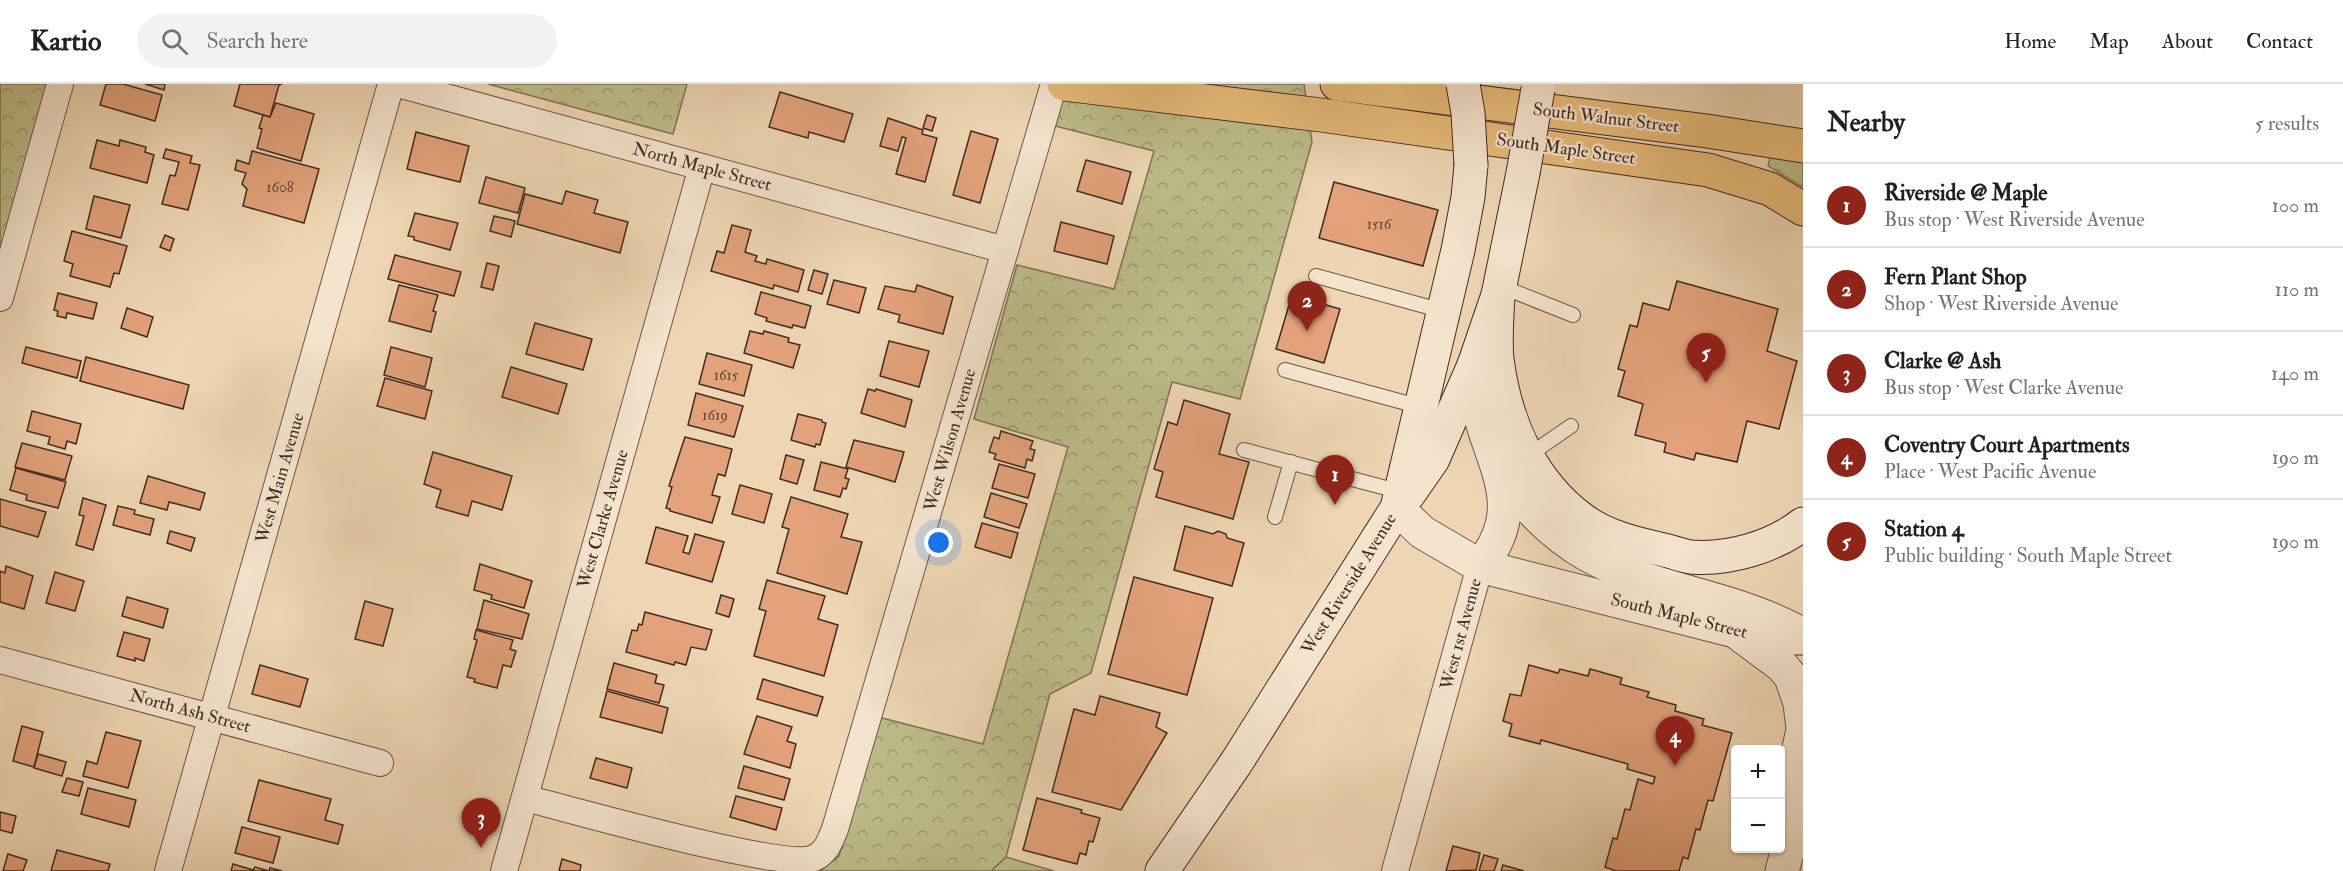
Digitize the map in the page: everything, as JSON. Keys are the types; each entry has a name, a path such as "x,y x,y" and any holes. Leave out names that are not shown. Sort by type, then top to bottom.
{"main road":[{"name":"South Maple Street","path":"1064,84 1321,115 1708,170 1770,189 1803,208"},
{"name":"South Walnut Street","path":"1337,84 1707,131 1803,146"},
{"name":"West Riverside Avenue","path":"1162,871 1236,764 1399,500 1468,197 1471,165 1468,113 1463,84"},
{"name":"West 1st Avenue","path":"1399,500 1422,477 1433,459 1474,365 1499,291 1539,87"},
{"path":"1499,291 1497,358 1516,436 1513,465 1537,473 1555,494 1584,520 1616,537 1648,547 1691,556 1715,556 1754,550 1793,532 1803,524"},
{"name":"West 1st Avenue","path":"1474,365 1476,398 1513,465 1501,532 1493,550 1480,566"},
{"name":"South Maple Street","path":"1513,465 1544,523 1586,554 1613,567 1750,609 1780,621 1803,636"},
{"name":"South Maple Street","path":"1399,500 1422,532 1480,566 1734,631 1772,638 1803,636"},
{"path":"1734,631 1782,666 1791,677 1800,703 1803,729 1794,770 1801,804 1782,871"}],"street":[{"path":"0,298 60,84"},
{"name":"West Main Avenue","path":"168,871 391,84"},
{"name":"North Maple Street","path":"398,84 1005,250"},
{"name":"West Wilson Avenue","path":"525,798 715,846 797,860 814,858 828,848 1054,84"},
{"name":"West Clarke Avenue","path":"504,871 702,167"},
{"name":"West 1st Avenue","path":"1395,871 1480,566"},
{"name":"North Ash Street","path":"0,660 380,763"}],"lane":[{"path":"1316,276 1443,311"},
{"path":"1499,291 1573,315"},
{"path":"1285,370 1421,407"},
{"path":"1513,465 1571,426"},
{"path":"1244,450 1291,462 1399,500"},
{"path":"1275,517 1291,462"}],"green space":[{"path":"0,84 60,84 0,298"},
{"path":"488,84 687,84 673,134"},
{"path":"1066,84 1304,84 1312,142 1240,399 1172,382 1091,673 1050,694 1006,857 991,871 820,871 839,856 878,717 983,744 1068,447 974,419 1017,265 1114,289 1154,151 1055,126"},
{"path":"1770,157 1803,161 1803,187 1768,166"},
{"path":"1006,857 1054,871 991,871"}],"building":[{"path":"106,84 123,84 162,95 155,121 100,105"},
{"path":"145,84 165,84 164,90"},
{"path":"240,84 282,84 279,85 270,117 234,106"},
{"path":"780,92 853,114 844,142 809,132 808,138 769,127"},
{"path":"276,103 314,114 301,161 257,148 263,115 270,117"},
{"path":"927,115 936,118 932,131 923,128"},
{"path":"888,118 923,130 922,134 937,138 925,182 896,174 906,138 902,137 898,151 880,146"},
{"path":"971,131 998,139 980,203 953,195"},
{"path":"416,132 469,146 460,182 407,169"},
{"path":"97,140 119,146 120,140 146,147 145,152 154,155 147,183 90,168"},
{"path":"166,149 192,156 190,163 200,165 188,210 162,204 170,175 175,176 179,162 163,158"},
{"path":"252,151 319,169 304,223 243,206 247,189 242,184 246,173 235,170 237,160 249,164"},
{"path":"1086,160 1131,172 1122,204 1077,191"},
{"path":"486,177 525,188 518,213 479,203"},
{"path":"1334,182 1438,210 1423,266 1319,238"},
{"path":"566,191 598,200 594,213 628,222 620,253 517,224 525,194 562,204"},
{"path":"94,196 130,205 121,238 86,229"},
{"path":"415,213 458,223 450,250 414,240 414,237 408,236"},
{"path":"494,216 515,221 511,237 490,231"},
{"path":"1061,222 1114,236 1107,264 1054,251"},
{"path":"732,225 751,230 745,252 757,256 755,261 766,264 767,259 804,270 798,292 774,285 773,289 711,271 717,251 724,253"},
{"path":"72,231 127,246 119,274 114,273 110,287 70,276 73,264 64,261"},
{"path":"165,235 174,239 170,251 160,247"},
{"path":"395,255 461,272 454,296 388,279"},
{"path":"487,263 499,266 493,290 481,287"},
{"path":"814,270 828,274 822,294 808,290"},
{"path":"834,280 866,288 859,313 827,304"},
{"path":"1677,281 1778,309 1767,351 1797,361 1779,429 1747,421 1737,462 1696,453 1694,460 1664,452 1666,443 1635,435 1643,404 1618,396 1625,371 1618,369 1630,325 1637,327 1643,303 1669,310"},
{"path":"399,285 438,295 433,311 436,312 431,332 389,321"},
{"path":"917,285 953,297 943,334 898,322 900,315 878,309 885,286 915,292"},
{"path":"761,292 811,306 805,328 793,325 792,328 766,321 767,318 755,314"},
{"path":"58,293 97,303 93,319 67,313 66,318 57,316 58,311 54,310"},
{"path":"1292,295 1340,309 1324,363 1276,349"},
{"path":"127,308 153,317 147,337 121,328"},
{"path":"535,323 592,339 583,370 526,354"},
{"path":"750,331 763,334 764,331 789,338 788,342 800,345 793,368 744,353"},
{"path":"889,341 929,351 919,387 880,376"},
{"path":"26,347 81,361 77,378 22,363"},
{"path":"391,347 432,358 425,387 384,375"},
{"path":"707,353 752,365 744,396 699,384"},
{"path":"86,357 189,385 183,409 80,381"},
{"path":"511,367 567,384 558,414 502,397"},
{"path":"385,378 432,391 425,419 377,406"},
{"path":"868,389 875,391 876,389 912,400 905,427 861,413"},
{"path":"696,393 743,406 734,437 688,425"},
{"path":"1184,400 1230,414 1219,454 1249,462 1233,519 1156,497 1163,472 1154,469 1168,422 1177,425"},
{"path":"32,411 81,424 76,444 67,441 65,449 48,444 50,437 27,431"},
{"path":"798,414 826,423 820,445 816,444 815,447 791,440"},
{"path":"1001,431 1033,441 1030,449 1035,450 1032,461 1027,459 1025,468 994,459 996,454 989,452 994,437 999,439"},
{"path":"685,437 732,449 725,476 718,474 712,495 720,497 712,523 666,508 672,487 669,486"},
{"path":"854,440 904,452 895,482 846,467"},
{"path":"22,443 72,456 65,480 15,467"},
{"path":"433,452 512,476 502,510 472,501 468,516 436,507 441,490 424,484"},
{"path":"786,455 804,460 797,484 780,479"},
{"path":"821,462 848,469 845,478 849,479 840,497 814,490"},
{"path":"999,464 1035,474 1028,498 992,488"},
{"path":"16,468 66,482 58,508 26,500 27,495 10,490"},
{"path":"148,476 205,493 200,510 169,502 167,510 140,503"},
{"path":"740,485 772,494 764,523 732,514"},
{"path":"991,493 1027,504 1019,528 984,517"},
{"path":"791,497 848,514 841,537 862,542 847,594 777,573 789,529 782,527"},
{"path":"83,498 106,505 93,550 76,545 84,516 79,515"},
{"path":"0,499 46,512 38,537 0,526"},
{"path":"118,506 135,510 134,514 154,519 150,535 113,525"},
{"path":"982,523 1018,533 1011,558 975,547"},
{"path":"1185,526 1213,534 1218,531 1226,534 1227,538 1244,543 1232,586 1174,570"},
{"path":"656,527 688,536 683,552 689,554 695,534 724,542 712,582 646,563"},
{"path":"170,531 195,538 191,551 167,543"},
{"path":"480,564 532,581 524,608 491,599 492,595 474,590"},
{"path":"6,566 33,576 24,609 0,602 0,571 5,573"},
{"path":"55,572 84,581 75,611 46,603"},
{"path":"1134,577 1213,598 1187,695 1108,674"},
{"path":"767,580 825,596 818,619 838,625 824,676 754,656 766,611 759,609"},
{"path":"721,595 734,599 729,617 716,613"},
{"path":"127,597 168,609 163,628 122,616"},
{"path":"484,600 529,614 522,639 477,629"},
{"path":"365,601 393,609 383,646 355,639"},
{"path":"645,612 712,630 706,650 691,647 686,665 675,662 674,665 626,652 632,630 637,631 639,624 642,625"},
{"path":"476,630 513,640 510,649 516,651 511,667 503,665 497,688 474,682 475,679 467,677 477,640 474,639"},
{"path":"124,632 150,639 144,661 117,656"},
{"path":"614,663 657,675 655,683 664,685 659,703 607,689"},
{"path":"260,665 308,679 300,707 252,694"},
{"path":"1529,665 1558,673 1560,669 1588,676 1590,669 1622,678 1620,684 1649,692 1647,697 1676,705 1675,711 1704,719 1702,725 1732,733 1713,801 1708,800 1700,830 1696,829 1688,859 1683,857 1679,871 1616,871 1605,867 1613,838 1617,839 1625,809 1630,810 1638,779 1653,784 1655,777 1627,769 1628,764 1541,740 1540,744 1509,736 1512,724 1503,721 1510,694 1521,696"},
{"path":"763,679 823,697 817,716 757,699"},
{"path":"607,691 668,708 662,733 600,717"},
{"path":"1100,696 1160,713 1156,727 1167,733 1121,810 1052,792 1074,709 1095,715"},
{"path":"757,716 792,727 787,741 796,744 790,768 744,754"},
{"path":"22,726 43,732 34,767 13,761"},
{"path":"106,732 141,741 128,788 83,776 87,761 97,764"},
{"path":"38,754 66,762 62,776 34,768"},
{"path":"596,758 632,768 627,788 590,778"},
{"path":"744,766 790,779 784,800 738,788"},
{"path":"67,778 83,782 79,796 62,792"},
{"path":"259,780 331,799 325,820 343,825 338,844 248,821"},
{"path":"88,788 136,800 129,827 81,814"},
{"path":"736,796 782,808 776,830 730,817"},
{"path":"1037,798 1082,810 1081,813 1100,818 1093,842 1089,841 1086,855 1080,853 1077,864 1023,850"},
{"path":"0,812 16,816 12,833 0,830"},
{"path":"242,827 280,837 273,863 235,853"},
{"path":"1453,846 1480,853 1476,870 1446,871"},
{"path":"57,850 110,864 108,871 51,871"},
{"path":"8,854 27,860 23,871 3,871"},
{"path":"1484,855 1498,859 1494,871 1479,871"},
{"path":"562,859 581,865 580,871 559,871"},
{"path":"233,864 253,870 255,867 269,871 231,871"},
{"path":"1503,865 1524,871 1501,871"}],"place":[{"name":"Fern Plant Shop","path":"1307,331"},
{"name":"Station 4","path":"1706,383"},
{"name":"Riverside @ Maple","path":"1335,505"},
{"name":"Coventry Court Apartments","path":"1675,766"},
{"name":"Clarke @ Ash","path":"481,848"}]}
